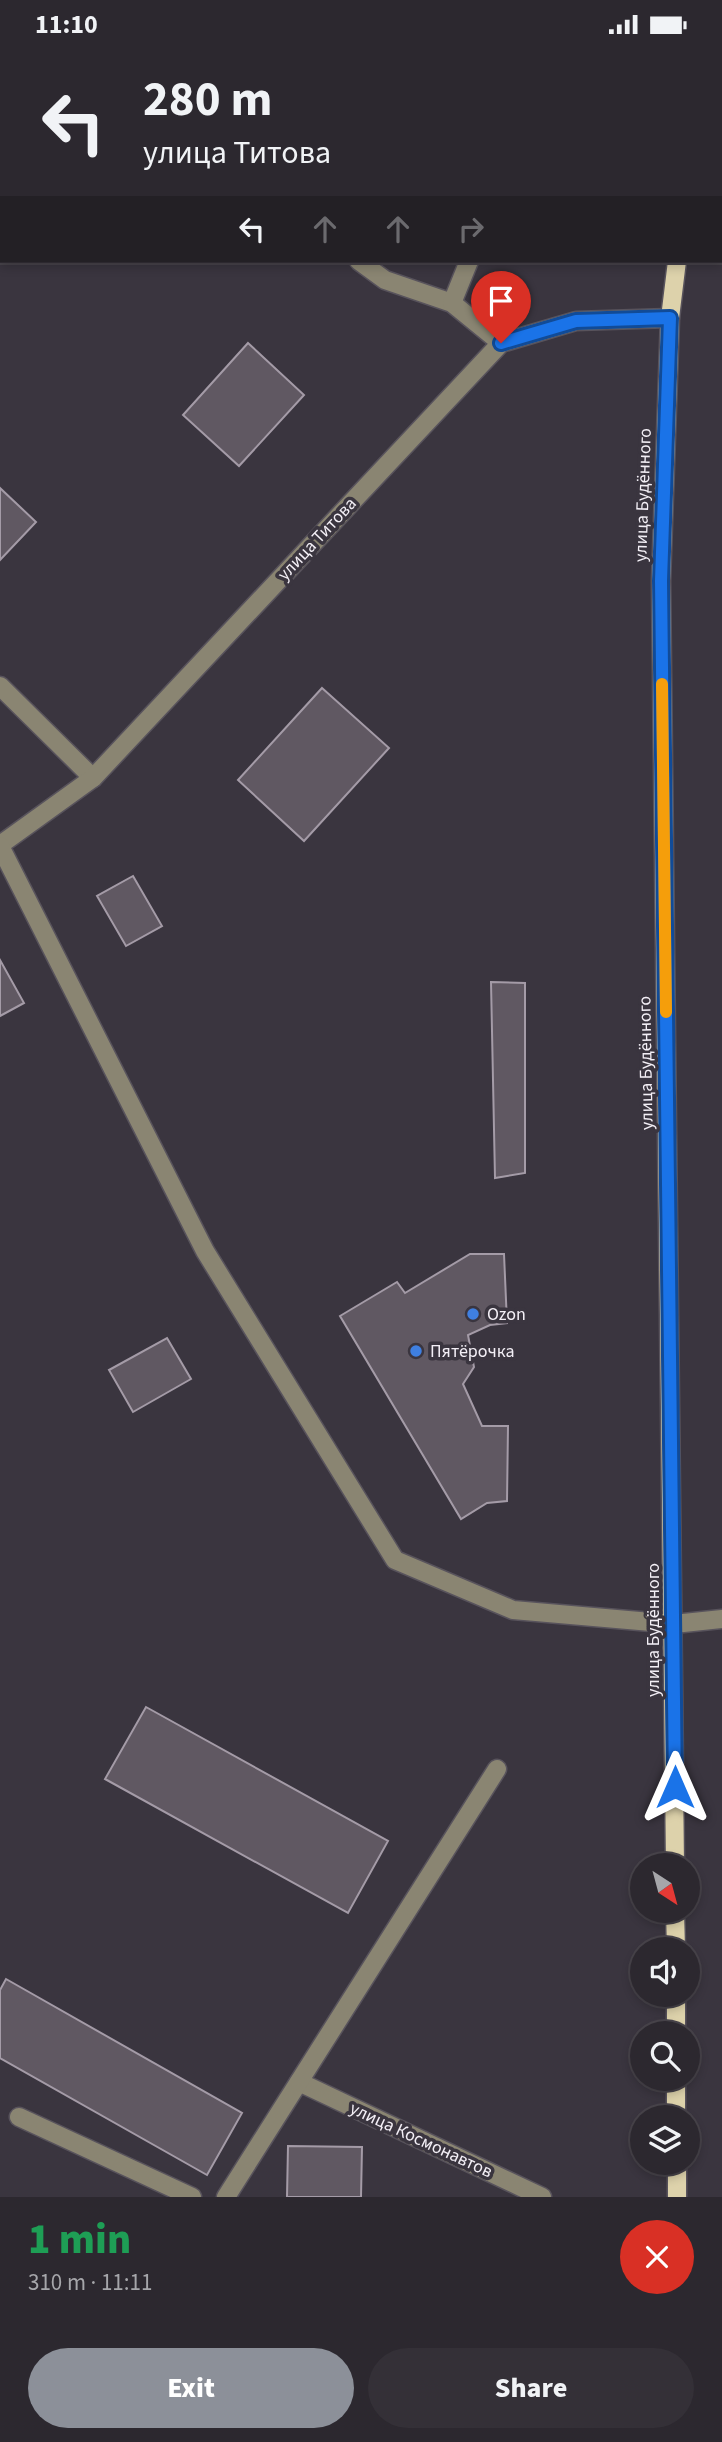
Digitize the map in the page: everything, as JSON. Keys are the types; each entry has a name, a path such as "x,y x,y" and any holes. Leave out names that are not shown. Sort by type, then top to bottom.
{"main road":[{"name":"улица Будённого","path":"675,1853 661,581 670,318 677,263"},
{"path":"677,2175 677,2197"}],"street":[{"path":"362,263 385,280 452,303 501,343 576,321 670,318"},
{"path":"452,303 468,263"},
{"name":"улица Титова","path":"0,845 93,778 501,343"},
{"path":"0,686 93,778"},
{"path":"0,845 205,1251 394,1560 513,1610 674,1624 722,1619"},
{"path":"226,2197 497,1769"},
{"name":"улица Космонавтов","path":"299,2082 542,2197"},
{"path":"19,2117 192,2197"}],"building":[{"path":"248,343 304,395 239,466 183,415"},
{"path":"0,488 36,522 0,560"},
{"path":"322,688 389,748 304,841 238,780"},
{"path":"133,876 162,926 126,946 97,896"},
{"path":"0,960 24,1003 0,1016"},
{"path":"491,982 525,983 525,1173 495,1178"},
{"path":"470,1254 504,1254 507,1323 490,1325 468,1335 474,1367 463,1384 482,1426 508,1426 507,1501 487,1503 461,1519 340,1316 397,1282 405,1293"},
{"path":"167,1338 191,1379 133,1412 109,1370"},
{"path":"146,1707 388,1841 348,1913 105,1779"},
{"path":"6,1979 242,2113 207,2175 0,2058 0,1990"},
{"path":"288,2146 362,2147 361,2197 287,2197"}],"slow traffic":[{"path":"662,684 666,1012"}],"place":[{"name":"Ozon","path":"473,1314"},
{"name":"Пятёрочка","path":"416,1351"}],"route":[{"path":"501,343 576,321 670,318 661,581 675,1787"}]}
